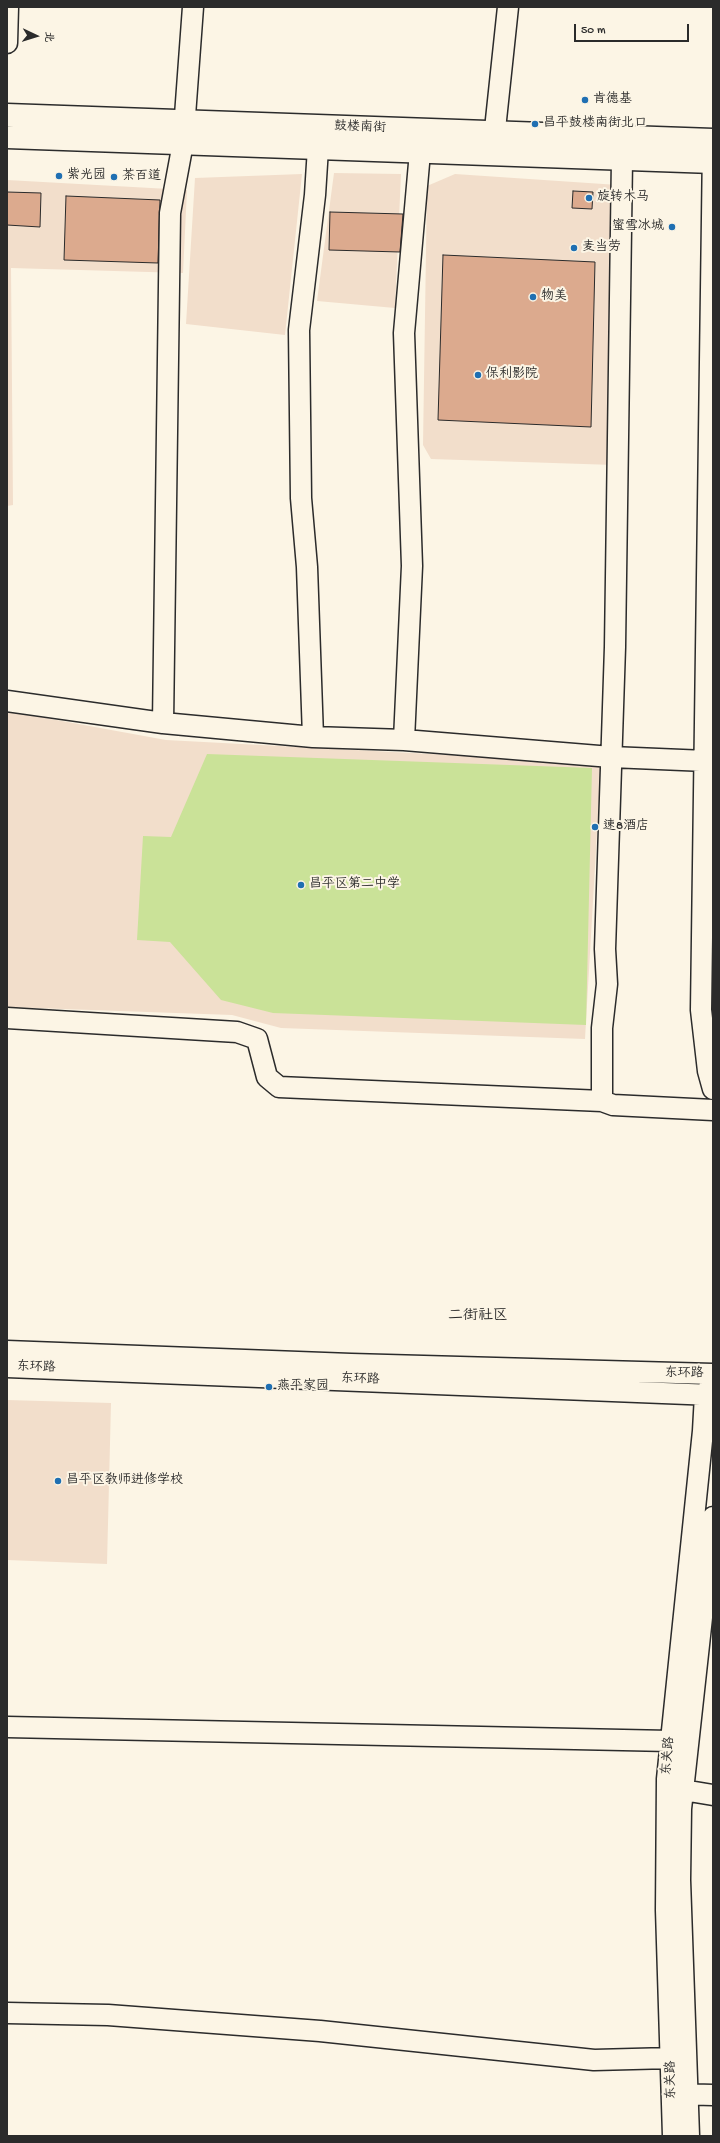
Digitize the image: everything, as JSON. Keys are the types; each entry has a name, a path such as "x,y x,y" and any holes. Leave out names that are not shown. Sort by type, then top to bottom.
{"main road":[{"name":"鼓楼南街","path":"7,115 713,140"},
{"name":"鼓楼南街","path":"7,137 712,162"}],"street":[{"path":"7,43 8,7"},
{"path":"163,723 170,213 182,143 193,7"},
{"path":"493,154 494,132 508,7"},
{"path":"713,137 706,761 701,1010 708,1071 713,1089"},
{"path":"313,737 307,567 301,498 299,330 315,195 318,148"},
{"path":"404,740 412,566 404,333 420,152"},
{"path":"602,1101 602,1028 607,984 605,949 611,822 611,757 616,639 622,159"},
{"path":"7,700 163,723 313,737 404,740 611,757 706,761"},
{"path":"7,1018 237,1032 256,1039 268,1077 279,1087 602,1101 613,1105 713,1110"},
{"name":"东环路","path":"7,1351 351,1364 713,1374"},
{"name":"东环路","path":"7,1367 710,1390"},
{"name":"东关路","path":"689,2136 671,2058 666,1910 666,1811 670,1741 703,1431 710,1390"},
{"name":"东关路","path":"673,2136 680,2094 680,1880 683,1790 709,1585 713,1517"},
{"path":"7,1727 670,1741"},
{"path":"683,1790 713,1795"},
{"path":"7,2013 108,2015 320,2031 594,2060 671,2058"},
{"path":"680,2094 713,2095"}],"shaded area":[{"path":"334,173 401,174 395,308 317,301"},
{"path":"302,174 285,335 186,324 195,178"},
{"path":"455,174 618,185 614,465 431,459 423,445 427,186"},
{"path":"7,180 187,190 183,273 11,268 13,505 7,506"},
{"name":"昌平区第二中学","path":"7,711 166,740 601,763 585,1039 281,1028 232,1015 7,1007"},
{"name":"昌平区教师进修学校","path":"7,1400 111,1403 107,1564 7,1560"}],"green space":[{"name":"昌平区第二中学","path":"207,754 592,768 586,1025 273,1013 221,1000 170,942 137,940 143,836 171,837"}],"building":[{"name":"旋转木马","path":"573,191 593,192 592,209 572,208"},
{"path":"7,192 41,193 40,227 7,225"},
{"path":"66,196 160,200 158,263 64,260"},
{"path":"330,212 403,214 400,252 329,250"},
{"path":"443,255 595,262 591,427 438,420"}],"place":[{"name":"肯德基","path":"585,100"},
{"name":"昌平鼓楼南街北口","path":"535,124"},
{"name":"紫光园","path":"59,176"},
{"name":"茶百道","path":"114,177"},
{"name":"旋转木马","path":"589,198"},
{"name":"蜜雪冰城","path":"672,227"},
{"name":"麦当劳","path":"574,248"},
{"name":"物美","path":"533,297"},
{"name":"保利影院","path":"478,375"},
{"name":"速8酒店","path":"595,827"},
{"name":"昌平区第二中学","path":"301,885"},
{"name":"燕平家园","path":"269,1387"},
{"name":"昌平区教师进修学校","path":"58,1481"}],"district":[{"name":"二街社区","path":"478,1317"}]}
